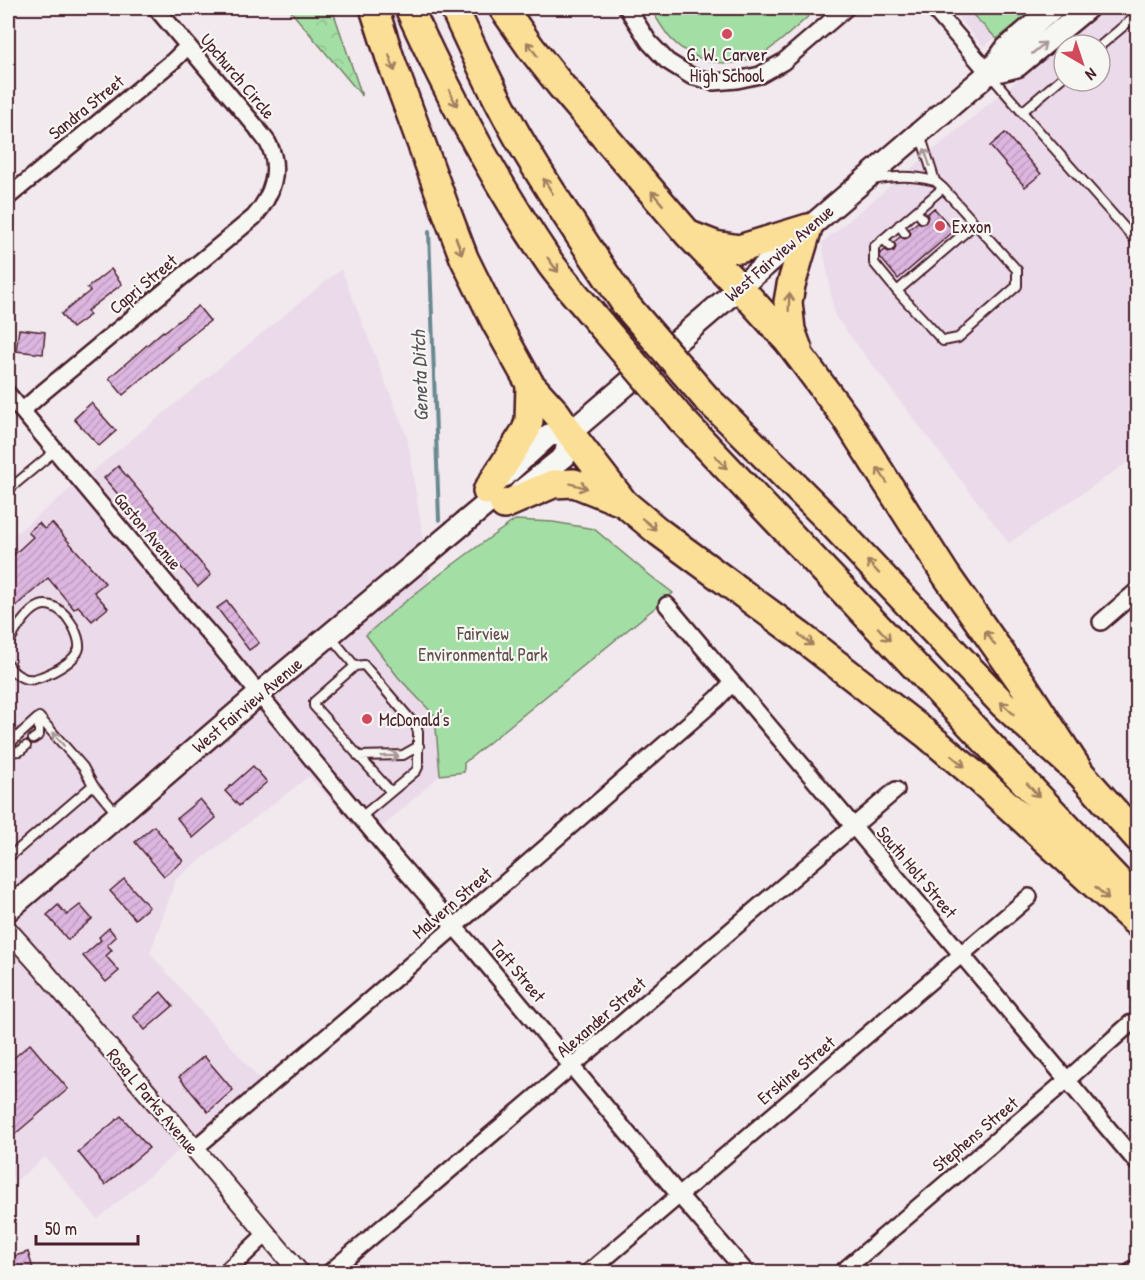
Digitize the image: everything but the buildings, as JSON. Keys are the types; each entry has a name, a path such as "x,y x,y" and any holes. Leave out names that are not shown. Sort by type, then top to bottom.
{"highway":[{"path":"375,8 422,148 464,258 496,323 530,384 557,414 624,503 925,733 977,777 1137,924"},
{"path":"409,8 472,135 509,199 552,265 681,419 1137,902"},
{"path":"454,8 520,140 567,217 626,305 706,398 826,517 1003,704 1081,774 1137,838"},
{"path":"503,8 562,87 689,235 788,340 845,417 946,575 1024,686 1081,774"},
{"path":"689,235 715,245 739,249 808,228"},
{"path":"801,358 791,330 788,302 808,228"},
{"path":"493,499 529,421 530,384"},
{"path":"493,499 553,484 574,483 624,503"}],"main road":[{"name":"West Fairview Avenue","path":"8,910 259,694 493,499 565,456 570,433 920,133 988,73 1006,49 1053,8"},
{"name":"West Fairview Avenue","path":"988,73 1017,66 1087,8"}],"street":[{"name":"Upchurch Circle","path":"156,8 268,143 273,156 274,177"},
{"path":"627,8 649,42 668,61 691,75 714,82 760,75 783,62 846,8"},
{"path":"933,8 988,73"},
{"name":"Sandra Street","path":"8,197 173,61 188,46"},
{"name":"Capri Street","path":"22,411 254,217 265,205 272,191 274,177"},
{"name":"Gaston Avenue","path":"8,394 259,694"},
{"path":"1101,622 1137,590"},
{"name":"South Holt Street","path":"667,605 1137,1164"},
{"name":"Malvern Street","path":"194,1149 455,927 732,683"},
{"name":"Taft Street","path":"259,694 746,1272"},
{"name":"Alexander Street","path":"330,1272 896,790"},
{"name":"Erskine Street","path":"589,1272 1029,897"},
{"name":"Rosa L Parks Avenue","path":"8,930 298,1272"},
{"name":"Stephens Street","path":"842,1272 1131,1023"},
{"path":"226,1272 266,1234"},
{"path":"1131,1272 1137,1267"}],"lane":[{"path":"1112,34 1137,10"},
{"path":"988,73 1137,243"},
{"path":"1022,112 1052,86"},
{"path":"920,133 935,181"},
{"path":"862,182 897,176 935,181 943,188 1017,270 1017,286 958,338 943,341 874,263 874,246 943,188"},
{"path":"916,211 922,218"},
{"path":"897,291 975,224"},
{"path":"899,225 905,233"},
{"path":"883,238 890,246"},
{"path":"942,242 948,249"},
{"path":"925,256 931,263"},
{"path":"909,270 914,277"},
{"path":"8,490 55,451"},
{"path":"8,645 27,615 40,606 52,606 66,615 78,635 79,648 73,660 33,679 21,677 10,669 8,664"},
{"path":"330,635 355,666"},
{"path":"361,817 391,792 416,771 418,732 416,726 364,665 355,666 314,702 315,706 391,792"},
{"path":"39,717 83,767 93,785 118,816"},
{"path":"33,740 39,735 39,717"},
{"path":"8,745 39,717"},
{"path":"8,752 20,751 26,746"},
{"path":"358,756 403,755 418,746"},
{"path":"8,858 93,785"}],"shaded area":[{"path":"950,8 1030,8 984,47"},
{"path":"1104,8 1137,8 1137,456 1009,543 835,316 822,243 1052,51 1052,93 1112,93 1112,33 1074,33"},
{"path":"341,269 407,437 430,582 366,635 398,677 435,716 440,775 367,841 309,776 176,879 150,953 261,1081 98,1219 45,1157 16,1181 8,1171 8,540"}],"green space":[{"path":"288,8 332,8 362,96"},
{"name":"G. W. Carver High School","path":"650,8 818,8 764,53 752,59 728,63 703,59 681,48 671,39"},
{"path":"966,8 1036,8 997,39"},
{"name":"Fairview Environmental Park","path":"515,520 553,522 594,529 673,593 464,763 464,772 440,775 435,716 398,677 366,635 439,575"}],"waterway":[{"name":"Geneta Ditch","path":"429,231 439,520"}],"place":[{"name":"G. W. Carver High School","path":"727,34"},
{"name":"Exxon","path":"940,226"},
{"name":"McDonald's","path":"367,719"}]}
